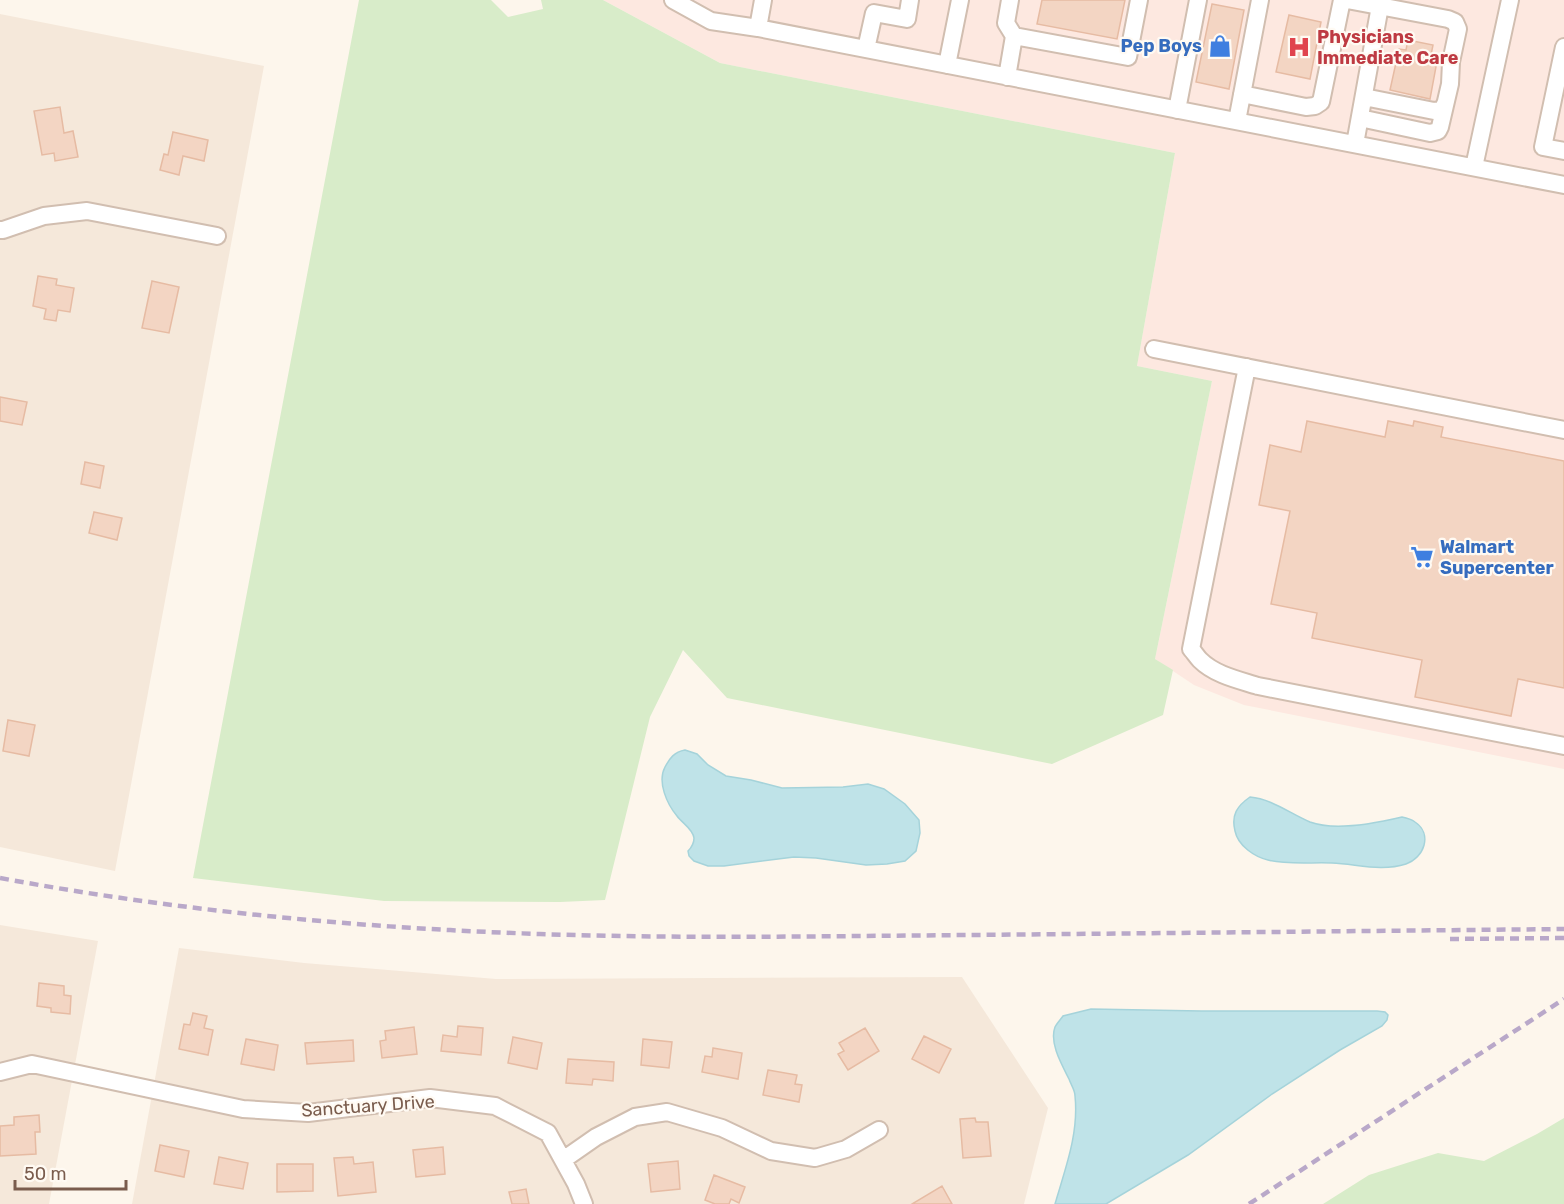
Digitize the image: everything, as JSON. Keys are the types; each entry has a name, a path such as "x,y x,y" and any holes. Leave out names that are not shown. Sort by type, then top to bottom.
{"street":[{"path":"673,0 711,21 758,28 1564,185"},
{"path":"758,28 763,0"},
{"path":"866,50 874,13 907,19 910,0"},
{"path":"947,65 960,0"},
{"path":"1007,77 1014,36 1006,23 1010,0"},
{"path":"1014,36 1128,57 1139,0"},
{"path":"1178,110 1198,0"},
{"path":"1237,121 1260,0"},
{"path":"1242,94 1306,107 1315,106 1321,102 1342,0"},
{"path":"1347,0 1448,19 1455,22 1458,29 1451,62 1450,84 1438,131 1430,133 1362,104"},
{"path":"1474,167 1510,0"},
{"path":"1355,144 1380,6"},
{"path":"1564,47 1543,147 1564,151"},
{"path":"1362,104 1438,102 1444,109"},
{"path":"0,230 44,216 87,211 217,236"},
{"path":"1154,349 1564,430"},
{"path":"1247,368 1191,649 1201,661 1234,679 1258,686 1564,746"},
{"name":"Sanctuary Drive","path":"0,1072 32,1064 243,1109 308,1113 430,1098 495,1106 548,1133 576,1184 584,1204"},
{"path":"563,1160 596,1137 635,1117 667,1113 722,1128 771,1150 815,1158 846,1149 879,1130"}],"shaded area":[{"path":"603,0 1564,0 1564,769 1244,705 1194,685 1155,659 1212,381 1137,366 1175,153 720,63"},
{"path":"0,14 264,66 115,871 0,847"},
{"path":"0,925 98,941 49,1204 0,1204"},
{"path":"179,948 304,963 496,979 962,977 1048,1108 1024,1204 132,1204"}],"green space":[{"path":"359,0 491,0 508,17 543,9 541,0 603,0 720,63 1175,153 1137,366 1212,381 1155,659 1173,670 1163,715 1052,764 727,698 683,650 650,717 605,900 384,901 193,878"},
{"path":"1564,1118 1564,1204 1323,1204 1369,1175 1438,1153 1484,1161"}],"water":[{"path":"685,750 697,754 708,765 726,776 782,788 843,787 868,784 884,789 905,804 919,820 920,833 916,851 905,861 866,865 794,857 724,866 708,866 694,861 688,851 693,842 693,835 670,805 664,793 662,779 665,767 671,758"},
{"path":"1250,797 1273,803 1320,825 1356,825 1407,818 1421,827 1425,839 1424,845 1418,857 1412,861 1387,867 1268,860 1248,850 1235,831 1236,811"},
{"path":"1091,1009 1377,1011 1388,1015 1382,1026 1272,1094 1188,1155 1106,1204 1055,1204 1073,1138 1076,1110 1074,1092 1057,1054 1054,1040 1055,1027 1063,1016"}],"building":[{"path":"1042,0 1125,0 1117,39 1037,24"},
{"name":"Pep Boys","path":"1212,4 1244,10 1229,89 1196,82"},
{"name":"Physicians Immediate Care","path":"1289,15 1321,22 1310,79 1276,72"},
{"path":"1408,40 1433,45 1431,55 1438,56 1430,99 1390,90 1399,49 1406,50"},
{"path":"60,107 64,133 73,131 78,157 55,161 54,153 42,155 34,111"},
{"path":"173,132 208,140 204,161 183,156 179,175 160,170 164,154 168,155"},
{"path":"38,276 57,279 56,285 74,288 70,312 58,310 56,321 44,319 46,309 33,306"},
{"path":"152,281 179,287 169,333 142,328"},
{"path":"0,397 27,402 22,425 0,421"},
{"name":"Walmart Supercenter","path":"1307,421 1385,437 1388,421 1413,426 1414,421 1443,427 1441,437 1564,461 1564,688 1518,679 1511,716 1415,697 1422,660 1312,638 1317,613 1271,604 1290,511 1259,505 1270,445 1301,452"},
{"path":"85,462 104,466 100,488 81,484"},
{"path":"94,512 122,518 117,540 89,533"},
{"path":"8,720 35,725 29,756 3,751"},
{"path":"39,983 64,986 64,995 71,996 70,1014 51,1012 51,1008 37,1006"},
{"path":"193,1013 207,1016 204,1028 213,1030 208,1055 179,1049 184,1024 190,1025"},
{"path":"458,1026 483,1028 481,1055 441,1051 443,1035 457,1037"},
{"path":"414,1027 417,1054 382,1058 380,1041 386,1040 385,1031"},
{"path":"865,1028 879,1051 848,1070 838,1054 844,1051 839,1043"},
{"path":"924,1036 951,1049 939,1073 912,1059"},
{"path":"513,1037 542,1043 537,1069 508,1063"},
{"path":"246,1039 278,1045 274,1070 241,1064"},
{"path":"643,1039 672,1042 669,1068 641,1065"},
{"path":"353,1040 354,1061 307,1064 305,1043"},
{"path":"713,1048 742,1053 738,1079 702,1072 705,1056 712,1057"},
{"path":"568,1059 614,1062 613,1081 593,1079 592,1085 566,1083"},
{"path":"768,1070 797,1075 795,1084 802,1085 799,1102 763,1095"},
{"path":"39,1115 40,1132 35,1132 36,1154 0,1156 0,1126 14,1125 14,1117"},
{"path":"975,1118 976,1122 988,1122 991,1156 963,1158 960,1119"},
{"path":"160,1145 189,1151 184,1177 155,1171"},
{"path":"443,1147 445,1174 416,1177 413,1150"},
{"path":"219,1157 248,1163 243,1189 214,1184"},
{"path":"353,1157 354,1164 373,1162 376,1192 338,1196 334,1158"},
{"path":"678,1161 680,1189 651,1192 648,1164"},
{"path":"277,1164 313,1164 313,1191 277,1192"},
{"path":"714,1175 745,1187 739,1203 731,1199 729,1204 715,1204 705,1200"},
{"path":"942,1186 952,1204 912,1204"},
{"path":"526,1189 529,1204 512,1204 509,1192"}],"railway":[{"path":"0,878 201,909 404,927 540,934 756,937 1564,929"},
{"path":"1450,939 1564,938"},
{"path":"1249,1204 1564,999"}],"place":[{"name":"Pep Boys","path":"1220,46"},
{"name":"Physicians Immediate Care","path":"1299,47"},
{"name":"Walmart Supercenter","path":"1422,557"}]}
